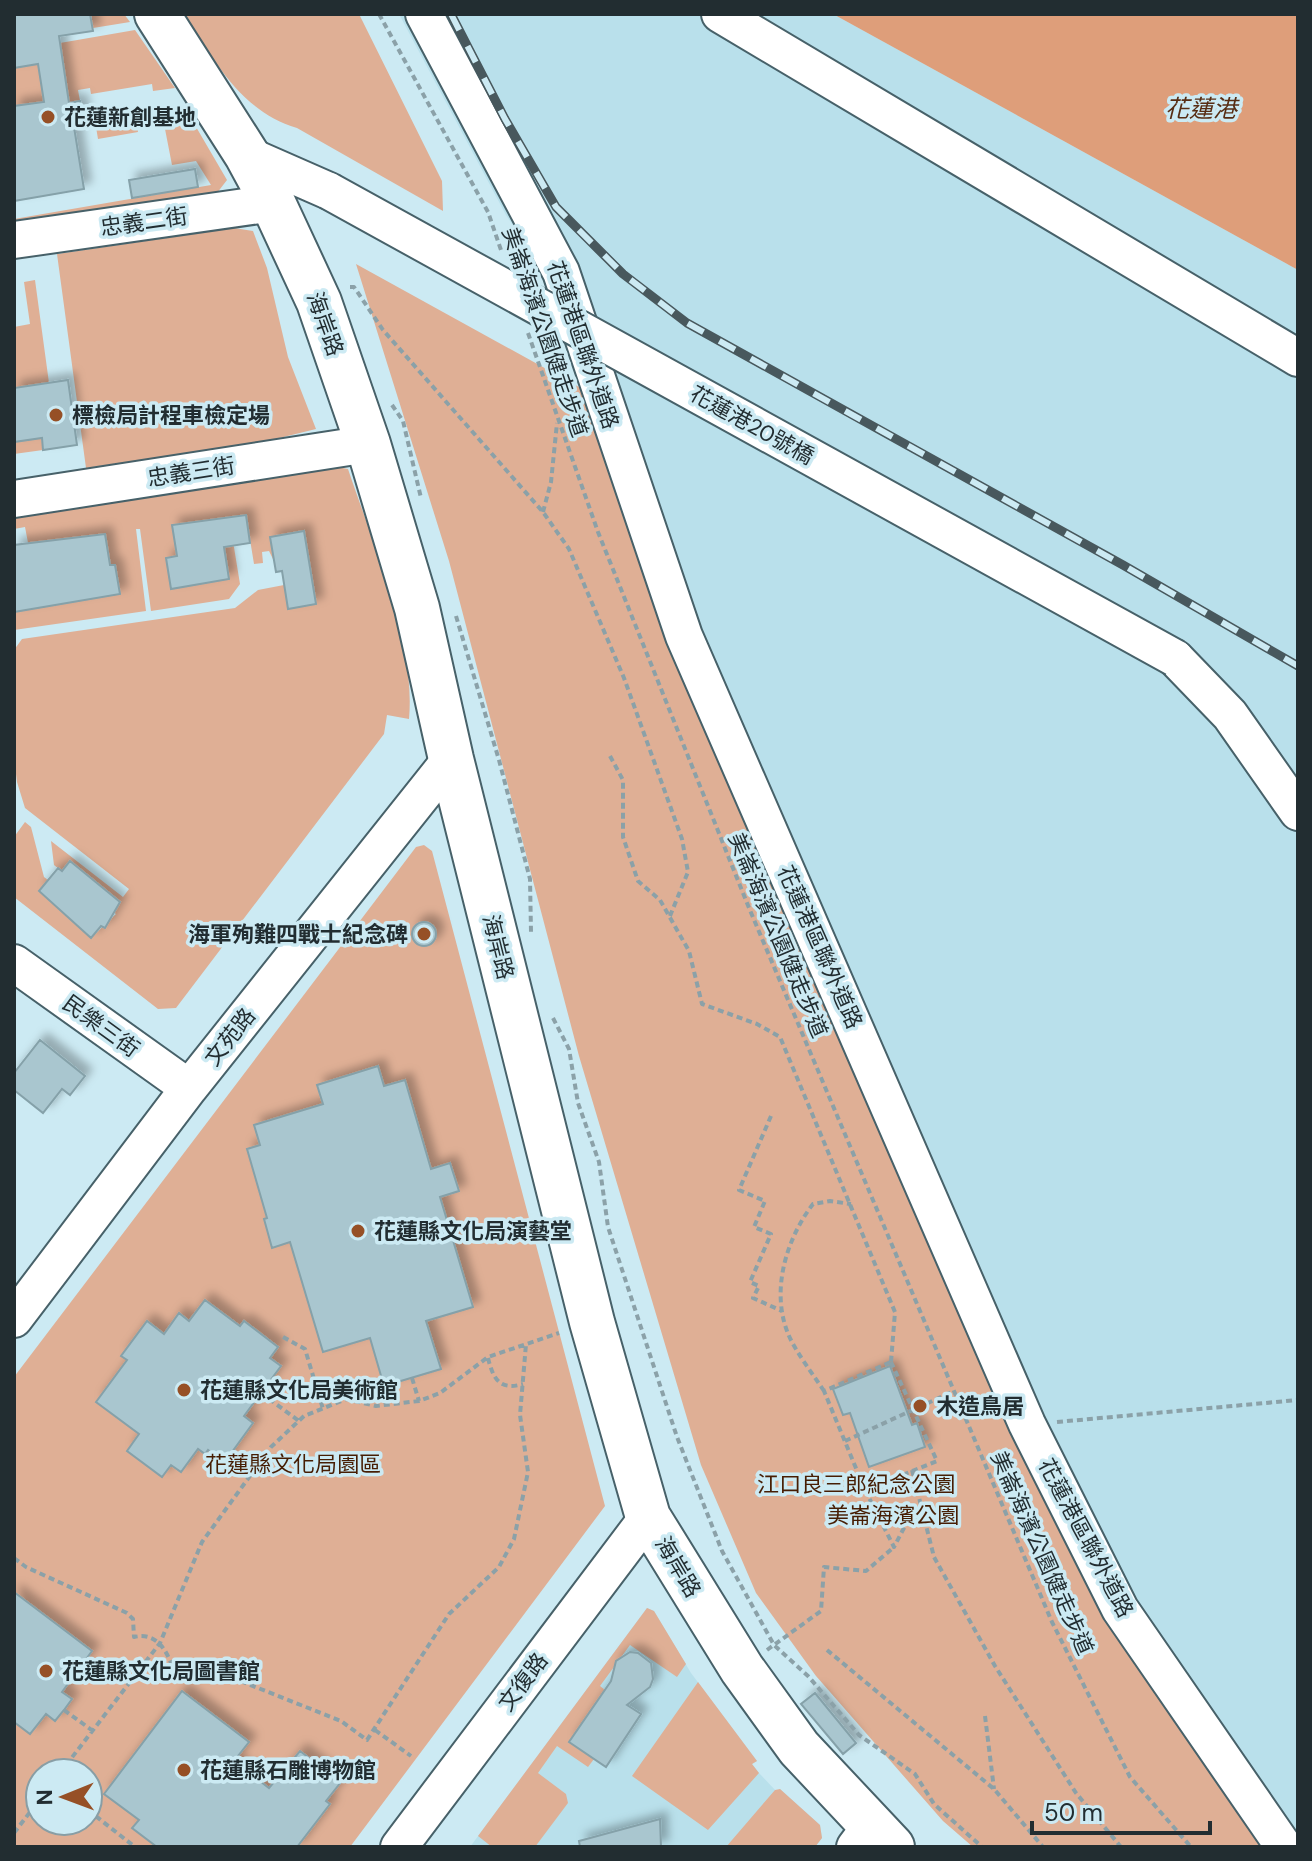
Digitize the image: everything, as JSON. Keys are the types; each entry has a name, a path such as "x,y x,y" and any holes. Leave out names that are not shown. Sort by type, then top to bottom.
{"main road":[{"name":"海岸路","path":"157,14 247,155 273,203 319,302 368,444 417,608 451,759 592,1322 648,1517 758,1657 799,1748 872,1840"}],"street":[{"name":"花蓮港區聯外道路","path":"424,14 561,272 684,636 1027,1424 1120,1609 1284,1847"},
{"path":"720,14 1298,358"},
{"name":"花蓮港20號橋","path":"247,155 329,191 1175,658 1230,715 1298,812"},
{"name":"忠義二街","path":"14,240 273,203"},
{"name":"忠義三街","path":"14,499 368,444"},
{"name":"文苑路","path":"14,1319 189,1088 451,759"},
{"name":"民樂三街","path":"14,963 189,1088"},
{"name":"文復路","path":"399,1847 648,1517"}],"path":[{"name":"美崙海濱公園健走步道","path":"379,14 488,212 503,256"},
{"path":"319,302 354,287 383,330 543,512 575,561 624,678 682,839 688,872 670,916"},
{"name":"美崙海濱公園健走步道","path":"527,331 557,420 749,908 1052,1622 1130,1777 1191,1847"},
{"path":"389,401 403,421 421,490 421,503"},
{"path":"543,512 551,482 557,420"},
{"path":"454,610 495,745 530,879 532,943"},
{"path":"610,756 623,780 623,837 638,881 660,900 689,951 702,1004 757,1024 780,1037 895,1312 891,1362 937,1461 865,1490"},
{"path":"552,1018 569,1049 578,1103 599,1162 608,1227 677,1437 722,1551 758,1657"},
{"path":"771,1116 739,1190 765,1201 754,1227 771,1234 750,1282 759,1286 753,1298 782,1311"},
{"path":"851,1204 830,1201 813,1204 795,1227 782,1266 782,1311 792,1342 824,1391 865,1490 894,1547"},
{"path":"73,1757 160,1643 202,1542 271,1447 299,1421 346,1399 376,1406 419,1401 440,1393 488,1357 592,1322"},
{"path":"283,1337 305,1349 323,1409"},
{"path":"14,1558 26,1567 127,1613 133,1619 134,1637 142,1635 160,1643 173,1668 203,1664 214,1674 235,1676 341,1721 367,1740 449,1614 499,1567 514,1539 528,1472 520,1415 526,1344"},
{"path":"488,1357 498,1383 506,1387 523,1384"},
{"path":"824,1391 891,1362"},
{"path":"412,1378 419,1401"},
{"path":"845,1441 954,1391"},
{"path":"261,1393 299,1421"},
{"path":"1027,1424 1298,1400"},
{"path":"912,1470 934,1557 995,1666 1076,1793 1121,1847"},
{"path":"758,1657 821,1611 824,1567 866,1571 894,1547 906,1524 924,1512"},
{"path":"827,1650 994,1789 1043,1847"},
{"path":"758,1657 808,1676 859,1735 915,1774 934,1804 982,1847"},
{"path":"64,1710 93,1731"},
{"path":"985,1716 994,1789"},
{"path":"375,1730 411,1756"},
{"path":"104,1823 135,1847"}],"shaded area":[{"path":"399,14 833,14 1298,270 1298,1847 1131,1646 574,356 540,265 506,215"},
{"path":"647,1608 654,1611 691,1673 757,1761 752,1764 777,1792 780,1789 820,1825 822,1838 815,1847 470,1847"}],"green space":[{"path":"91,14 124,14 130,22 93,28"},
{"path":"182,14 359,14 442,181 443,211 260,110 218,66"},
{"path":"135,30 175,88 153,91 152,84 91,94 90,88 78,90 80,101 69,103 60,43"},
{"path":"38,64 45,105 14,106 14,68"},
{"path":"185,108 227,180 217,193 14,224 14,219 211,185 196,161 172,165 165,129 156,128 156,110"},
{"path":"136,121 138,132 98,139 96,127"},
{"path":"234,228 253,231 267,268 288,357 316,429 259,443 86,468 57,254"},
{"name":"美崙海濱公園","path":"356,264 588,392 990,1357 1280,1847 973,1847 943,1821 816,1676 756,1593 701,1465 579,1056 449,561"},
{"path":"35,280 49,383 34,385 43,450 14,454 19,419 14,385 14,327 30,324 24,282"},
{"path":"338,467 348,469 390,593 406,658 409,719 387,715 384,734 176,1008 158,1009 14,897 14,837 25,822 31,827 44,877 48,880 40,891 91,938 116,914 54,865 51,841 123,897 129,889 25,808 14,758 14,650 22,639 235,608 258,590 284,585 288,609 315,604 304,531 276,536 278,549 274,561 269,551 262,552 263,563 254,564 246,515 229,517 240,584 229,599 151,611 140,529 136,529 146,611 14,630 14,607 15,611 57,605 53,575 62,557 59,539 35,542 29,548 25,527 14,529 14,515"},
{"name":"花蓮縣文化局園區","path":"424,845 432,851 605,1506 350,1847 14,1847 14,1377 416,847"},
{"path":"647,1608 654,1611 686,1664 677,1677 630,1645 600,1686 605,1690 570,1742 594,1759 588,1767 557,1746 538,1773 566,1794 568,1803 535,1847 492,1847 478,1836"},
{"path":"698,1682 757,1761 752,1764 759,1773 708,1830 632,1776"},
{"path":"780,1789 820,1825 822,1838 815,1847 726,1847 775,1790"}],"water":[{"name":"花蓮港","path":"833,14 1298,14 1298,270"}],"building":[{"name":"花蓮新創基地","path":"14,14 90,14 93,31 59,36 69,103 80,101 84,125 74,127 84,189 14,201 14,106 44,102 38,64 14,68"},
{"path":"195,169 198,187 132,198 129,180"},
{"name":"標檢局計程車檢定場","path":"68,380 77,445 43,450 42,438 14,442 14,388"},
{"path":"246,515 250,543 224,547 229,579 171,589 166,558 177,556 172,525"},
{"path":"304,531 316,604 288,609 282,571 276,572 270,537"},
{"path":"105,534 110,565 115,565 120,594 14,612 14,545"},
{"path":"70,861 120,902 105,928 101,926 91,938 39,891 58,868 62,871"},
{"name":"海軍殉難四戰士紀念碑","path":"424,922 433,925 436,934 433,943 424,946 415,943 412,934 415,925"},
{"path":"40,1040 85,1076 70,1095 62,1089 43,1113 14,1090 14,1073"},
{"name":"花蓮縣文化局演藝堂","path":"378,1066 384,1086 405,1080 431,1169 450,1163 459,1191 440,1197 473,1307 426,1321 441,1369 384,1386 370,1338 323,1352 290,1242 272,1248 264,1219 267,1218 247,1149 260,1145 254,1125 323,1104 317,1085"},
{"name":"花蓮縣文化局美術館","path":"205,1300 240,1326 244,1321 278,1347 270,1358 281,1366 244,1416 253,1423 224,1463 208,1450 205,1454 198,1449 181,1472 171,1465 162,1477 127,1451 139,1434 96,1402 127,1360 121,1356 147,1321 164,1334 179,1313 189,1321"},
{"path":"890,1366 912,1425 917,1423 925,1447 869,1467 850,1413 843,1415 833,1389"},
{"name":"花蓮縣文化局圖書館","path":"14,1592 92,1651 62,1692 72,1699 64,1710 55,1721 46,1714 30,1734 14,1722"},
{"path":"630,1652 638,1653 651,1663 653,1679 650,1687 627,1705 641,1714 606,1767 569,1742 611,1681 616,1661"},
{"name":"花蓮縣石雕博物館","path":"182,1691 249,1742 234,1761 269,1788 300,1751 341,1782 326,1801 330,1804 297,1847 157,1847 132,1828 139,1820 104,1794"},
{"path":"815,1693 856,1743 843,1754 801,1704"},
{"path":"660,1819 661,1847 580,1847 579,1841"}],"railway":[{"path":"451,14 505,119 556,207 623,274 687,323 1123,565 1298,666"}],"place":[{"name":"花蓮新創基地","path":"48,117"},
{"name":"標檢局計程車檢定場","path":"56,415"},
{"name":"海軍殉難四戰士紀念碑","path":"424,934"},
{"name":"花蓮縣文化局演藝堂","path":"358,1231"},
{"name":"花蓮縣文化局美術館","path":"184,1390"},
{"name":"木造鳥居","path":"920,1406"},
{"name":"花蓮縣文化局圖書館","path":"46,1671"},
{"name":"花蓮縣石雕博物館","path":"184,1770"}],"park label":[{"name":"江口良三郎紀念公園","path":"856,1484"}]}
